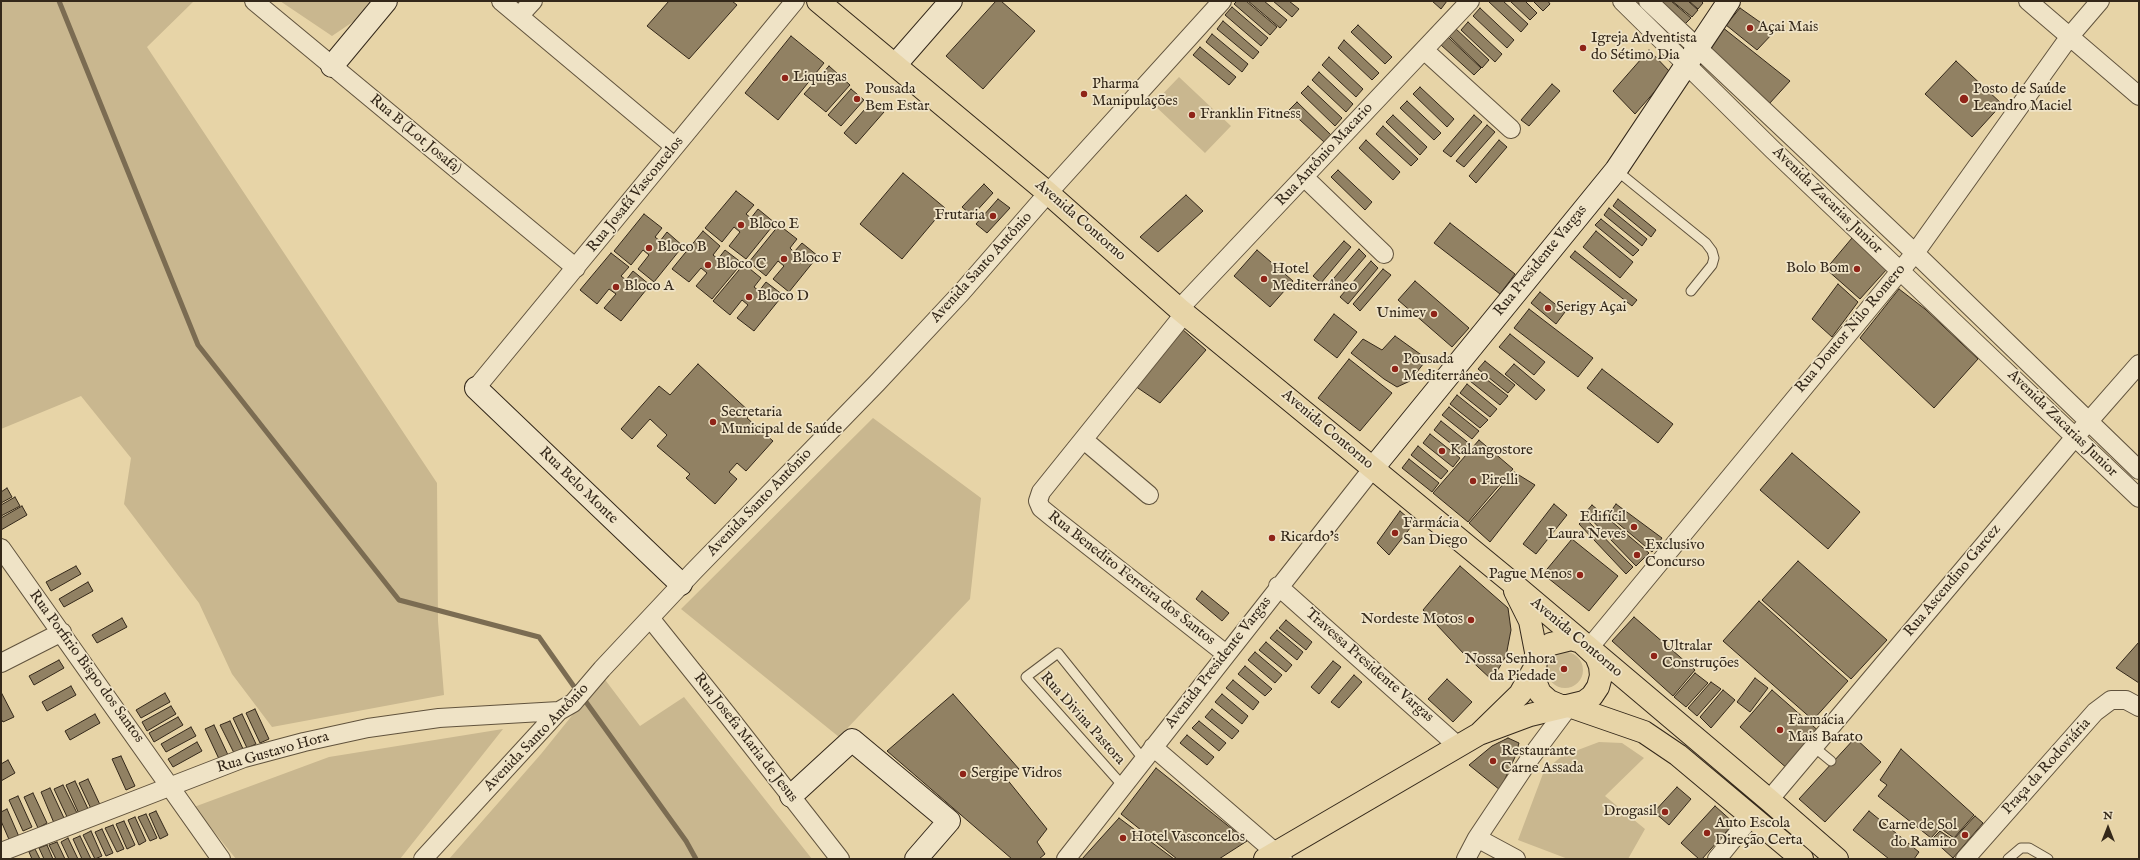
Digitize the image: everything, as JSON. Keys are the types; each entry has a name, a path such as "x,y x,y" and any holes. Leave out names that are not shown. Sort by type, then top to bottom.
{"main road":[{"name":"Avenida Contorno","path":"818,1 896,64 1048,193 1182,311 1511,582 1837,859"},
{"path":"1511,582 1530,621 1536,652 1534,669 1535,681 1540,693 1549,701 1561,706 1569,706 1644,732 1678,755 1802,859"},
{"path":"1274,857 1479,734 1530,715 1584,702 1592,696 1598,686 1601,676 1600,666 1596,656 1581,642 1571,639 1555,642 1542,650 1534,669 1520,694 1479,734"}],"street":[{"name":"Rua B (Lot Josafa)","path":"254,1 576,268"},
{"path":"332,66 386,1"},
{"path":"501,1 520,15 674,146"},
{"path":"520,15 533,1"},
{"name":"Rua Josafá Vasconcelos","path":"476,388 795,1"},
{"path":"896,64 951,1"},
{"name":"Avenida Santo Antônio","path":"423,859 559,711 573,703 602,669 681,584 877,383 961,293 1048,193 1222,1"},
{"name":"Rua Antônio Macario","path":"1182,311 1304,177 1470,1"},
{"name":"Avenida Zacarias Junior","path":"1622,1 1899,270 2139,498"},
{"name":"Avenida Zacarias Junior","path":"1648,1 1698,46 1915,253 2139,470"},
{"name":"Rua Presidente Vargas","path":"1373,468 1616,170 1728,1"},
{"path":"2028,1 2139,96"},
{"name":"Rua Doutor Nilo Romero","path":"1589,648 1899,270 1915,253 2070,36 2100,1"},
{"path":"1424,50 1511,129"},
{"path":"1304,177 1384,254"},
{"name":"Rua Benedito Ferreira dos Santos","path":"1182,311 1084,440 1041,492 1039,504 1052,517 1226,654"},
{"name":"Rua Ascendino Garcez","path":"1769,800 2075,437 2139,364"},
{"name":"Rua Belo Monte","path":"476,388 681,584"},
{"path":"1084,440 1149,495"},
{"name":"Avenida Presidente Vargas","path":"1066,859 1278,586 1373,468"},
{"name":"Rua Porfirio Bispo dos Santos","path":"1,548 171,786 221,859"},
{"name":"Travessa Presidente Vargas","path":"1278,586 1460,746"},
{"name":"Rua Josefa Maria de Jesus","path":"650,618 840,859"},
{"path":"1,663 62,632"},
{"name":"Praça da Rodoviária","path":"1965,859 2095,712 2111,700 2126,700 2139,707"},
{"path":"1466,859 1477,838 1531,757 1569,706"},
{"name":"Rua Gustavo Hora","path":"1,852 244,758 304,742 368,728 439,718 559,711"},
{"path":"791,796 852,740 948,822 916,859"},
{"path":"1149,754 1274,857"},
{"path":"1717,859 1751,817"},
{"path":"1477,838 1516,859"}],"lane":[{"path":"1616,170 1706,243 1712,251 1714,258 1712,265 1691,291"},
{"name":"Rua Divina Pastora","path":"1123,786 1026,678 1058,653 1149,754"},
{"path":"1814,747 1831,761"},
{"path":"2008,859 2021,848 2029,848 2048,859"}],"shaded area":[{"path":"1,1 194,1 147,47 437,483 438,621 444,695 272,727 232,674 199,603 124,504 131,458 81,396 1,429"},
{"path":"280,1 373,1 366,13 332,36"},
{"name":"Franklin Fitness","path":"1179,77 1231,126 1205,153 1153,104"},
{"path":"873,418 981,498 970,599 839,737 681,609"},
{"path":"1569,652 1578,657 1582,663 1582,677 1578,683 1569,688 1561,688 1552,683 1548,677 1547,666 1552,657 1558,653"},
{"path":"603,677 640,726 684,697 812,859 449,859 541,754"},
{"path":"503,729 400,859 236,859 194,807 329,757"},
{"path":"1599,742 1622,743 1644,758 1605,796 1645,829 1628,859 1568,859 1518,840 1544,771 1562,756"}],"building":[{"path":"669,1 732,1 737,5 689,59 647,26"},
{"path":"996,1 1001,1 1035,31 983,89 946,56"},
{"path":"1237,1 1246,1 1277,27 1270,35 1234,4"},
{"path":"1248,1 1264,1 1287,20 1280,28"},
{"path":"1273,1 1289,1 1299,9 1292,17"},
{"path":"1432,1 1447,1 1441,9"},
{"path":"1488,1 1503,1 1528,24 1521,32"},
{"path":"1510,1 1525,1 1537,13 1530,20"},
{"path":"1533,1 1548,1 1550,4 1543,11"},
{"path":"1657,1 1671,1 1691,18 1683,26"},
{"path":"1672,1 1688,1 1698,10 1692,17"},
{"path":"1689,1 1701,1 1703,3 1698,9"},
{"path":"1232,7 1268,38 1261,46 1225,15"},
{"path":"1480,8 1514,40 1507,48 1473,16"},
{"name":"Açai Mais","path":"1740,8 1774,32 1757,50 1726,25"},
{"path":"1223,21 1259,52 1253,59 1217,29"},
{"path":"1468,22 1502,54 1495,62 1461,30"},
{"path":"1358,25 1392,57 1385,64 1351,32"},
{"path":"1722,27 1790,81 1769,104 1707,46"},
{"path":"1455,28 1489,60 1482,68 1448,35"},
{"path":"1212,34 1248,64 1242,72 1206,42"},
{"name":"Liquigas","path":"791,36 824,63 778,120 745,93"},
{"path":"1448,37 1481,68 1474,75 1441,45"},
{"path":"1344,40 1379,73 1372,80 1338,48"},
{"path":"1200,47 1236,77 1229,85 1193,55"},
{"path":"1649,50 1671,73 1635,114 1613,91"},
{"path":"1329,57 1363,89 1356,97 1322,65"},
{"name":"Posto de Saúde Leandro Maciel","path":"1956,61 2002,104 1972,137 1925,94"},
{"path":"829,66 850,85 826,112 804,94"},
{"path":"1319,72 1353,104 1346,112 1312,80"},
{"path":"1552,84 1560,91 1529,126 1521,120"},
{"path":"1308,86 1342,118 1335,126 1301,93"},
{"path":"1420,87 1454,119 1447,127 1413,94"},
{"path":"851,89 864,100 841,126 828,115"},
{"path":"872,101 884,112 856,144 844,133"},
{"path":"1407,101 1441,133 1434,140 1400,108"},
{"path":"1297,102 1331,135 1324,142 1289,110"},
{"path":"1393,115 1427,147 1420,155 1386,122"},
{"path":"1474,115 1482,122 1451,157 1443,151"},
{"path":"1487,125 1495,132 1464,167 1456,161"},
{"path":"1383,126 1418,159 1411,166 1376,134"},
{"path":"1366,140 1400,172 1393,180 1359,148"},
{"path":"1499,140 1507,147 1476,183 1469,176"},
{"path":"1338,170 1372,202 1365,210 1331,177"},
{"path":"903,173 945,208 902,259 860,224"},
{"path":"984,184 993,193 972,216 962,207"},
{"name":"Bloco E","path":"736,191 754,205 746,214 751,218 758,209 775,223 746,259 729,246 740,232 734,227 722,242 705,228"},
{"path":"1186,195 1203,211 1158,252 1140,237"},
{"name":"Frutaria","path":"998,199 1010,208 987,233 976,224"},
{"path":"1618,199 1656,230 1651,237 1613,206"},
{"path":"1609,208 1647,239 1642,246 1604,215"},
{"name":"Bloco B","path":"644,214 662,228 655,237 660,241 667,232 683,246 654,282 638,269 649,255 643,250 631,265 614,251"},
{"path":"1601,219 1639,250 1633,256 1595,225"},
{"path":"1450,223 1515,274 1500,294 1434,243"},
{"name":"Bloco F","path":"779,225 797,239 790,248 794,252 802,243 818,256 789,292 773,279 784,266 778,261 766,276 749,262"},
{"name":"Bloco C","path":"703,231 720,246 713,255 718,259 725,250 742,263 712,299 696,286 707,273 701,268 689,282 672,269"},
{"path":"1596,231 1633,262 1620,278 1583,247"},
{"name":"Bolo Bom","path":"1852,238 1887,269 1860,299 1826,269"},
{"path":"1344,241 1351,247 1321,283 1313,276"},
{"path":"1359,249 1366,256 1336,291 1328,285"},
{"name":"Hotel Mediterrâneo","path":"1257,250 1293,281 1270,307 1234,276"},
{"path":"1575,251 1637,300 1632,306 1570,257"},
{"name":"Bloco A","path":"611,253 629,267 621,276 626,280 633,271 650,285 621,321 604,308 616,294 609,289 597,304 580,290"},
{"path":"1371,261 1378,268 1348,304 1340,297"},
{"name":"Bloco D","path":"744,264 761,278 754,287 759,291 766,282 783,295 754,331 737,318 748,305 742,300 730,315 713,301"},
{"path":"1383,269 1391,275 1360,311 1353,304"},
{"name":"Unimev","path":"1415,281 1469,328 1452,347 1398,300"},
{"path":"1838,284 1858,302 1832,337 1812,319"},
{"path":"1899,289 1925,309 1978,359 1934,408 1860,338"},
{"name":"Serigy Açai","path":"1540,292 1565,312 1556,324 1531,303"},
{"path":"1529,309 1593,358 1578,377 1514,328"},
{"path":"1334,314 1357,332 1337,358 1314,340"},
{"path":"1182,329 1206,350 1160,403 1135,386"},
{"path":"1510,334 1545,362 1534,375 1499,347"},
{"name":"Pousada Mediterrâneo","path":"1395,336 1427,359 1410,381 1397,387 1384,379 1351,353 1363,339 1382,350"},
{"path":"1349,359 1392,393 1360,431 1318,398"},
{"path":"1485,361 1515,385 1508,393 1478,369"},
{"path":"698,364 751,413 747,418 773,441 746,471 737,463 729,472 737,479 715,504 686,478 690,474 657,446 667,435 650,419 632,439 621,429 659,386 670,395"},
{"path":"1514,364 1545,390 1536,400 1505,374"},
{"path":"1602,369 1673,424 1658,443 1587,388"},
{"path":"1477,372 1508,396 1500,405 1470,381"},
{"path":"1467,384 1497,409 1490,417 1460,393"},
{"path":"1457,395 1488,420 1480,428 1450,404"},
{"path":"1449,407 1479,431 1472,439 1442,415"},
{"path":"1441,421 1471,445 1464,454 1434,430"},
{"name":"Kalangostore","path":"1430,434 1460,458 1453,467 1423,443"},
{"name":"Pirelli","path":"1479,440 1513,469 1468,522 1433,493"},
{"path":"1418,446 1448,471 1441,479 1411,455"},
{"path":"1792,453 1860,512 1828,549 1760,490"},
{"path":"1409,459 1439,483 1432,492 1402,468"},
{"path":"1514,472 1535,485 1490,542 1469,523"},
{"path":"7,488 12,497 1,503 1,492"},
{"path":"15,497 20,506 1,516 1,505"},
{"path":"1554,504 1567,515 1536,554 1523,544"},
{"name":"Edifícil Laura Neves","path":"1616,504 1662,538 1652,552 1608,515"},
{"path":"1592,505 1649,553 1636,566 1585,513"},
{"path":"22,506 27,515 1,530 1,518"},
{"name":"Farmácia San Diego","path":"1400,511 1414,523 1389,555 1377,543"},
{"path":"1585,518 1633,567 1626,574 1579,524"},
{"name":"Pague Menos","path":"1572,539 1618,576 1589,611 1543,574"},
{"path":"1798,561 1887,640 1851,679 1762,600"},
{"path":"76,566 81,574 51,591 46,582"},
{"name":"Nordeste Motos","path":"1460,566 1508,608 1511,630 1506,656 1492,680 1464,654 1423,610"},
{"path":"88,582 93,591 64,607 59,599"},
{"path":"1202,591 1229,613 1222,621 1196,599"},
{"path":"1759,601 1848,681 1813,720 1723,641"},
{"name":"Ultralar Construções","path":"1634,617 1695,670 1673,696 1612,641"},
{"path":"122,618 127,627 97,643 92,635"},
{"path":"1286,620 1312,642 1306,650 1279,628"},
{"path":"1277,630 1303,652 1297,660 1270,638"},
{"path":"1266,642 1292,665 1286,672 1259,650"},
{"path":"2139,642 2139,683 2116,668"},
{"path":"1255,652 1282,675 1275,683 1248,660"},
{"path":"59,660 64,668 34,685 29,676"},
{"path":"1333,661 1341,667 1319,694 1311,687"},
{"path":"1245,666 1272,689 1265,696 1238,674"},
{"path":"1695,673 1708,683 1686,707 1674,697"},
{"path":"1354,675 1362,682 1339,708 1331,702"},
{"path":"1755,678 1768,688 1750,712 1737,702"},
{"path":"1447,679 1472,702 1453,722 1428,699"},
{"path":"1233,680 1259,702 1253,710 1226,688"},
{"path":"1711,682 1721,689 1697,716 1688,708"},
{"path":"71,686 76,695 47,711 42,702"},
{"path":"1723,690 1735,700 1711,728 1700,717"},
{"name":"Farmácia Mais Barato","path":"1772,690 1821,733 1789,770 1740,727"},
{"path":"1,692 14,717 3,722 1,719"},
{"path":"165,693 170,702 141,718 136,710"},
{"name":"Sergipe Vidros","path":"953,694 1019,769 1006,778 1047,829 1037,842 1045,854 1039,859 1012,859 887,751"},
{"path":"1222,694 1248,716 1242,724 1215,702"},
{"path":"171,706 176,714 147,731 142,722"},
{"path":"255,709 269,739 260,743 246,713"},
{"path":"1212,709 1239,731 1232,739 1205,717"},
{"path":"95,714 100,723 70,740 65,731"},
{"path":"242,714 256,744 247,748 233,718"},
{"path":"178,717 183,725 154,742 149,733"},
{"path":"230,721 244,751 235,755 220,725"},
{"path":"1199,721 1226,743 1219,751 1192,728"},
{"path":"214,725 228,755 219,759 205,729"},
{"path":"191,727 196,736 166,752 161,744"},
{"path":"1187,735 1214,757 1207,765 1180,743"},
{"name":"Restaurante Carne Assada","path":"1508,738 1519,743 1515,757 1500,790 1469,765 1492,746"},
{"path":"1855,738 1881,762 1825,822 1799,799"},
{"path":"197,742 202,751 173,767 168,759"},
{"path":"1901,749 1974,815 1954,838 1940,828 1931,838 1878,796 1887,785 1880,780"},
{"path":"121,756 135,786 126,790 112,759"},
{"path":"8,760 15,773 1,781 1,764"},
{"path":"1156,768 1247,841 1219,859 1177,859 1121,814"},
{"path":"88,779 102,809 93,813 79,783"},
{"path":"75,781 89,811 80,816 66,785"},
{"path":"63,785 78,815 68,819 54,789"},
{"path":"1677,787 1691,799 1669,825 1654,812"},
{"path":"50,788 64,818 54,823 41,792"},
{"path":"33,793 47,823 38,828 24,797"},
{"path":"18,796 32,827 23,831 9,800"},
{"name":"Auto Escola Direção Certa","path":"1715,806 1734,823 1702,859 1699,859 1681,843"},
{"path":"7,809 20,839 11,844 1,821 1,812"},
{"path":"156,811 168,835 160,839 149,814"},
{"path":"1869,811 1919,852 1914,859 1889,859 1853,830"},
{"path":"146,814 157,838 150,841 138,817"},
{"name":"Carne de Sol do Ramiro","path":"1975,816 1983,823 1953,858 1932,839 1940,831 1953,840"},
{"path":"135,817 146,841 139,845 128,820"},
{"name":"Hotel Vasconcelos","path":"1119,818 1174,859 1082,859"},
{"path":"124,821 135,845 127,849 116,824"},
{"path":"113,825 124,849 117,852 105,828"},
{"path":"102,829 113,853 106,856 95,832"},
{"path":"91,831 102,856 95,859 83,835"},
{"path":"80,836 91,859 82,859 73,839"},
{"path":"68,838 78,859 69,859 61,842"},
{"path":"57,842 65,859 56,859 49,845"},
{"path":"47,845 53,859 44,859 39,848"},
{"path":"35,849 40,859 32,859 29,852"}],"waterway":[{"path":"59,1 198,345 399,600 539,637 575,688"},
{"path":"586,702 686,841 696,859"}],"place":[{"name":"Açai Mais","path":"1750,28"},
{"name":"Igreja Adventista do Sétimo Dia","path":"1583,48"},
{"name":"Liquigas","path":"785,78"},
{"name":"Pharma Manipulações","path":"1084,94"},
{"name":"Pousada Bem Estar","path":"857,99"},
{"name":"Posto de Saúde Leandro Maciel","path":"1964,99"},
{"name":"Franklin Fitness","path":"1192,115"},
{"name":"Frutaria","path":"993,216"},
{"name":"Bloco E","path":"741,225"},
{"name":"Bloco B","path":"649,248"},
{"name":"Bloco F","path":"784,259"},
{"name":"Bloco C","path":"708,265"},
{"name":"Bolo Bom","path":"1857,269"},
{"name":"Hotel Mediterrâneo","path":"1264,279"},
{"name":"Bloco A","path":"616,287"},
{"name":"Bloco D","path":"749,297"},
{"name":"Serigy Açai","path":"1548,308"},
{"name":"Unimev","path":"1434,314"},
{"name":"Pousada Mediterrâneo","path":"1395,369"},
{"name":"Secretaria Municipal de Saúde","path":"713,422"},
{"name":"Kalangostore","path":"1442,451"},
{"name":"Pirelli","path":"1473,481"},
{"name":"Edifícil Laura Neves","path":"1634,527"},
{"name":"Farmácia San Diego","path":"1395,533"},
{"name":"Ricardo's","path":"1272,538"},
{"name":"Exclusivo Concurso","path":"1637,555"},
{"name":"Pague Menos","path":"1580,575"},
{"name":"Nordeste Motos","path":"1471,620"},
{"name":"Ultralar Construções","path":"1654,656"},
{"name":"Nossa Senhora da Piedade","path":"1564,669"},
{"name":"Farmácia Mais Barato","path":"1780,730"},
{"name":"Restaurante Carne Assada","path":"1493,761"},
{"name":"Sergipe Vidros","path":"963,774"},
{"name":"Drogasil","path":"1665,812"},
{"name":"Auto Escola Direção Certa","path":"1707,833"},
{"name":"Carne de Sol do Ramiro","path":"1965,835"},
{"name":"Hotel Vasconcelos","path":"1123,838"}]}
